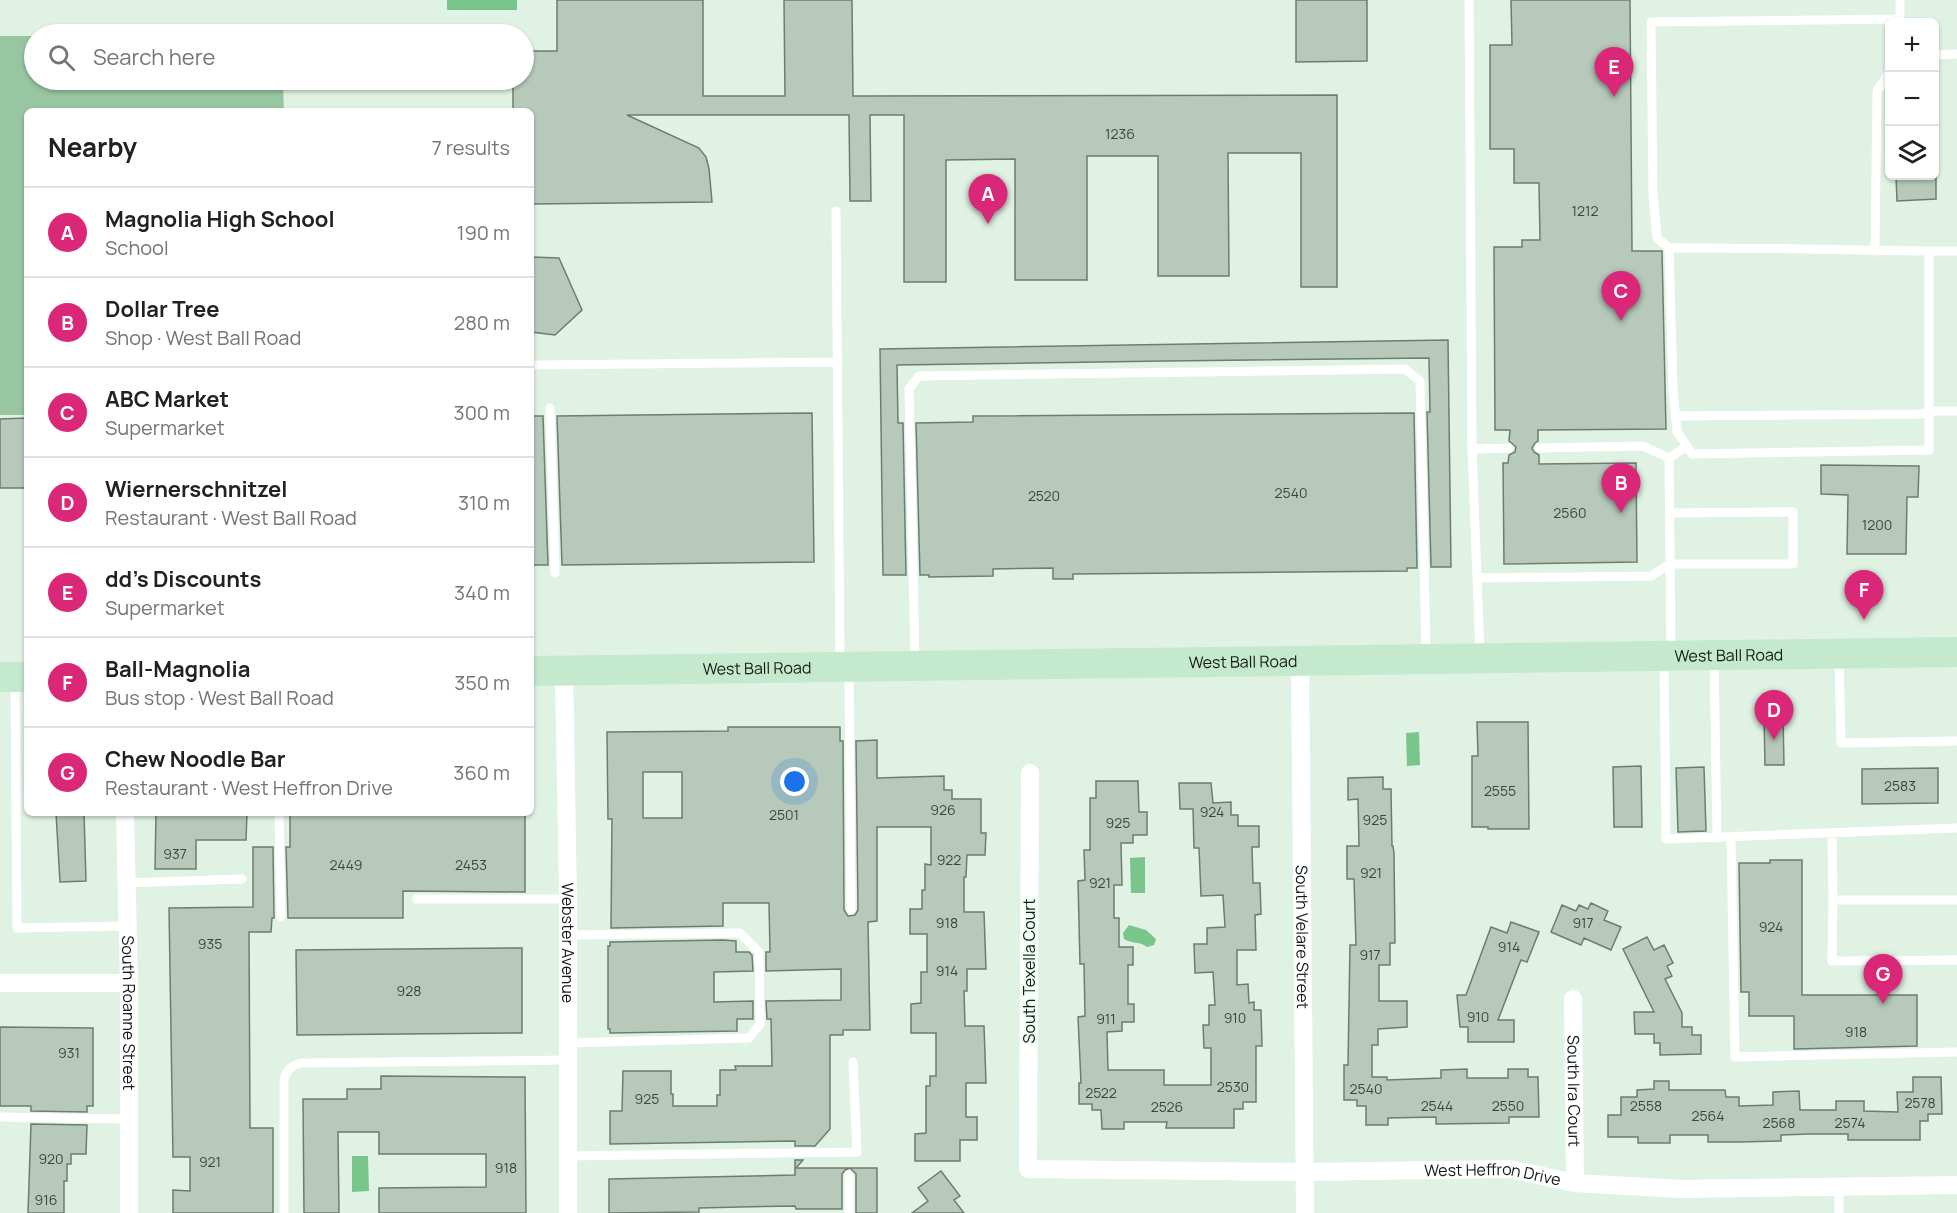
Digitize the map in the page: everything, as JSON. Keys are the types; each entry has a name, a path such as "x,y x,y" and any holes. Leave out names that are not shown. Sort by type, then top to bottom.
{"main road":[{"name":"West Ball Road","path":"534,671 1957,652"}],"street":[{"name":"South Velare Street","path":"1300,661 1305,1213"},
{"name":"Webster Avenue","path":"564,671 568,898 568,1213"},
{"name":"South Texella Court","path":"1028,1169 1030,773"},
{"name":"South Roanne Street","path":"125,816 129,983 129,1213"},
{"path":"0,983 129,983"},
{"name":"South Ira Court","path":"1573,999 1575,1183"},
{"name":"West Heffron Drive","path":"1028,1169 1305,1172 1510,1169 1575,1183 1681,1189 1957,1185"}],"lane":[{"path":"1469,0 1472,449 1480,659"},
{"path":"1900,0 1900,18"},
{"path":"1885,21 1651,22 1653,194 1658,238 1669,248 1755,247 1957,251"},
{"path":"1939,55 1957,54"},
{"path":"1875,251 1877,91 1889,72"},
{"path":"836,211 837,362 851,910"},
{"path":"1669,248 1675,416 1677,431 1692,454 1929,450 1929,251"},
{"path":"534,364 837,362"},
{"path":"915,666 909,389 920,376 1405,369 1420,381 1426,660"},
{"path":"550,408 555,573"},
{"path":"1675,416 1920,414 1929,411 1957,411"},
{"path":"1539,447 1643,446 1669,458"},
{"path":"1669,458 1688,446"},
{"path":"1472,449 1509,448"},
{"path":"1669,458 1670,564 1666,839 1957,828"},
{"path":"1477,578 1651,576 1670,564 1793,564 1793,512 1669,513"},
{"path":"1839,654 1841,743 1957,741"},
{"path":"1714,655 1717,838"},
{"path":"14,677 17,928 127,926"},
{"path":"15,755 24,755"},
{"path":"279,816 281,916"},
{"path":"1832,833 1832,961 1957,960"},
{"path":"1731,838 1735,1057 1957,1052"},
{"path":"125,883 242,879"},
{"path":"417,898 568,898"},
{"path":"1833,900 1957,900"},
{"path":"284,1213 284,1080 289,1068 294,1065 568,1051 748,1038 760,1024 759,952 740,933 568,935"},
{"path":"568,1156 857,1152 853,1062"},
{"path":"0,1117 129,1119"},
{"path":"849,1175 849,1213"},
{"path":"1839,1187 1839,1213"}],"shaded area":[{"path":"447,0 517,0 517,10 447,10"},
{"path":"0,36 24,36 24,90 283,90 284,108 24,108 24,415 0,415"},
{"path":"1419,732 1420,765 1407,766 1406,733"},
{"path":"1145,857 1145,893 1131,893 1130,858"},
{"path":"1129,925 1146,930 1156,939 1154,945 1147,947 1124,939 1123,933"},
{"path":"352,1156 368,1156 369,1191 352,1192"}],"building":[{"path":"557,0 703,0 703,96 785,96 784,0 852,0 853,96 1337,95 1337,287 1301,287 1301,153 1228,153 1229,276 1158,276 1158,156 1087,156 1087,280 1015,280 1015,159 946,160 946,282 904,282 904,115 870,115 871,201 850,201 849,115 627,115 699,148 706,157 709,169 712,202 534,204 534,108 513,108 513,90 534,90 534,51 557,51"},
{"path":"1296,0 1367,0 1367,61 1296,62"},
{"path":"1511,0 1630,0 1632,251 1662,251 1666,429 1538,430 1538,441 1532,448 1539,455 1539,464 1636,463 1637,562 1504,564 1503,463 1508,463 1509,455 1515,452 1516,447 1509,441 1510,430 1495,430 1494,247 1522,247 1522,240 1540,240 1539,183 1514,183 1514,149 1490,149 1490,45 1512,45"},
{"path":"1896,180 1936,180 1936,199 1897,201"},
{"path":"534,257 559,258 582,310 555,335 534,332"},
{"path":"1448,340 1451,567 1431,567 1427,412 1430,412 1429,358 1165,361 897,365 898,423 903,423 906,575 883,575 880,349"},
{"path":"812,413 814,562 562,565 557,416"},
{"path":"1414,413 1417,568 1407,568 1407,571 1073,574 1073,579 1053,579 1053,568 993,569 993,576 929,577 929,575 920,575 916,423 973,422 973,416"},
{"path":"534,416 543,416 548,565 534,565"},
{"path":"24,418 24,488 0,488 0,419"},
{"path":"1821,465 1919,466 1918,497 1907,497 1906,554 1847,554 1848,495 1821,494"},
{"path":"1764,715 1783,715 1784,765 1765,765"},
{"path":"1477,722 1528,722 1529,829 1472,827 1472,756 1478,756"},
{"path":"728,727 840,727 840,741 843,741 844,910 848,916 855,915 858,910 856,741 877,740 877,778 944,776 944,790 952,790 952,799 981,799 981,833 986,833 985,855 967,855 966,877 964,877 964,912 984,912 986,969 967,969 967,991 964,991 965,1026 984,1026 986,1083 966,1083 966,1117 977,1117 977,1140 960,1140 960,1161 915,1161 915,1134 926,1133 926,1086 930,1086 930,1076 936,1076 936,1033 911,1033 911,1004 921,1003 921,972 927,972 927,934 910,934 910,909 922,909 925,864 931,865 931,827 877,827 877,921 868,922 870,1030 843,1030 843,1035 830,1035 830,1129 815,1146 795,1146 795,1141 610,1144 610,1111 622,1111 623,1071 671,1071 673,1106 717,1106 717,1095 720,1095 720,1070 736,1070 735,1066 772,1066 771,1019 767,1019 766,1001 841,1000 841,969 766,971 766,952 770,952 769,903 723,903 723,926 611,928 612,819 608,819 607,732 728,731","holes":["643,772 682,772 682,818 643,818"]},
{"path":"1641,766 1642,827 1614,827 1613,767"},
{"path":"1704,767 1706,831 1678,832 1676,768"},
{"path":"1938,768 1938,803 1862,804 1862,769"},
{"path":"1383,777 1383,789 1391,789 1395,943 1390,943 1390,965 1379,965 1379,1001 1407,1001 1407,1027 1378,1029 1378,1045 1372,1045 1372,1077 1387,1077 1387,1080 1441,1078 1441,1070 1467,1069 1467,1078 1508,1078 1508,1069 1528,1069 1528,1077 1538,1077 1539,1117 1509,1117 1509,1123 1436,1124 1436,1117 1388,1118 1388,1125 1366,1125 1366,1106 1357,1106 1357,1100 1344,1100 1344,1065 1348,1065 1350,945 1356,945 1354,879 1347,879 1347,846 1359,846 1358,799 1348,800 1348,778"},
{"path":"1096,781 1138,781 1139,812 1147,812 1147,835 1133,835 1133,843 1121,843 1122,885 1114,885 1114,918 1119,918 1119,947 1133,947 1133,965 1128,965 1128,1004 1134,1004 1134,1022 1122,1022 1122,1031 1107,1032 1108,1070 1164,1070 1164,1085 1211,1085 1211,1048 1204,1048 1203,1025 1209,1025 1209,1005 1215,1005 1213,972 1195,973 1194,944 1207,944 1207,928 1225,927 1223,895 1201,896 1199,848 1194,848 1193,809 1180,809 1179,783 1211,783 1213,803 1231,802 1231,815 1238,815 1238,826 1259,826 1259,847 1252,847 1253,883 1260,883 1261,914 1255,915 1256,950 1237,950 1237,985 1248,984 1249,1003 1254,1002 1254,1010 1261,1010 1262,1046 1256,1046 1256,1102 1243,1102 1243,1109 1234,1109 1234,1128 1166,1128 1167,1122 1124,1122 1124,1129 1102,1129 1101,1110 1092,1110 1092,1104 1079,1104 1079,1083 1081,1083 1078,1017 1085,1016 1084,964 1080,964 1078,881 1085,880 1084,850 1090,850 1090,798 1096,798"},
{"path":"56,816 84,816 86,881 60,882"},
{"path":"156,816 247,816 246,840 196,840 196,869 155,869"},
{"path":"290,816 525,816 525,892 403,891 403,918 288,918 286,847 290,847"},
{"path":"253,847 273,847 274,918 272,918 271,932 249,932 250,1128 273,1128 273,1213 173,1213 173,1190 190,1191 190,1157 173,1157 169,908 253,907"},
{"path":"1770,860 1802,860 1802,995 1917,995 1917,1046 1794,1049 1794,1016 1749,1016 1749,992 1741,992 1739,863 1770,863"},
{"path":"1591,903 1608,911 1604,920 1621,927 1611,950 1584,938 1581,945 1551,932 1562,905 1576,911 1579,905 1588,909"},
{"path":"1511,922 1539,932 1527,962 1521,960 1498,1020 1514,1020 1514,1042 1468,1042 1468,1027 1460,1027 1457,995 1466,995 1491,927 1507,933"},
{"path":"1647,937 1654,950 1664,945 1673,963 1667,966 1672,976 1665,979 1682,1013 1682,1027 1692,1027 1692,1035 1701,1035 1701,1054 1660,1055 1660,1043 1654,1043 1654,1034 1635,1034 1634,1012 1654,1012 1623,949"},
{"path":"736,941 736,952 749,952 752,955 753,971 714,972 714,1002 753,1001 753,1019 737,1019 737,1031 610,1033 608,1029 608,946 610,942"},
{"path":"522,948 522,1033 297,1035 296,950"},
{"path":"0,1027 93,1028 93,1106 87,1106 87,1112 31,1111 31,1106 0,1106"},
{"path":"381,1076 525,1077 526,1213 379,1213 379,1188 486,1187 486,1154 379,1154 379,1132 338,1132 339,1213 304,1213 303,1099 347,1099 347,1089 381,1089"},
{"path":"1913,1077 1941,1077 1942,1114 1928,1114 1928,1121 1920,1121 1920,1140 1848,1140 1848,1134 1809,1134 1781,1135 1781,1141 1708,1142 1708,1135 1670,1135 1670,1143 1638,1143 1638,1137 1608,1137 1608,1115 1621,1115 1621,1097 1637,1097 1637,1090 1654,1089 1654,1081 1669,1081 1669,1090 1725,1090 1726,1097 1739,1097 1739,1106 1773,1105 1773,1092 1799,1091 1800,1110 1836,1110 1836,1101 1864,1101 1864,1111 1898,1112 1897,1092 1913,1092"},
{"path":"31,1124 87,1125 86,1154 71,1154 71,1164 67,1164 67,1181 64,1181 64,1213 28,1213"},
{"path":"795,1160 803,1160 796,1168 850,1168 842,1174 842,1209 796,1209 795,1206 699,1208 699,1212 609,1213 609,1179 795,1175"},
{"path":"850,1168 877,1168 877,1213 856,1213 856,1174"},
{"path":"941,1171 960,1196 954,1200 964,1213 912,1213 928,1201 918,1188"}],"place":[{"name":"dd's Discounts","path":"1614,97"},
{"name":"Magnolia High School","path":"988,224"},
{"name":"ABC Market","path":"1621,321"},
{"name":"Dollar Tree","path":"1621,513"},
{"name":"Ball-Magnolia","path":"1864,620"},
{"name":"Wiernerschnitzel","path":"1774,740"},
{"name":"Chew Noodle Bar","path":"1883,1004"}]}
